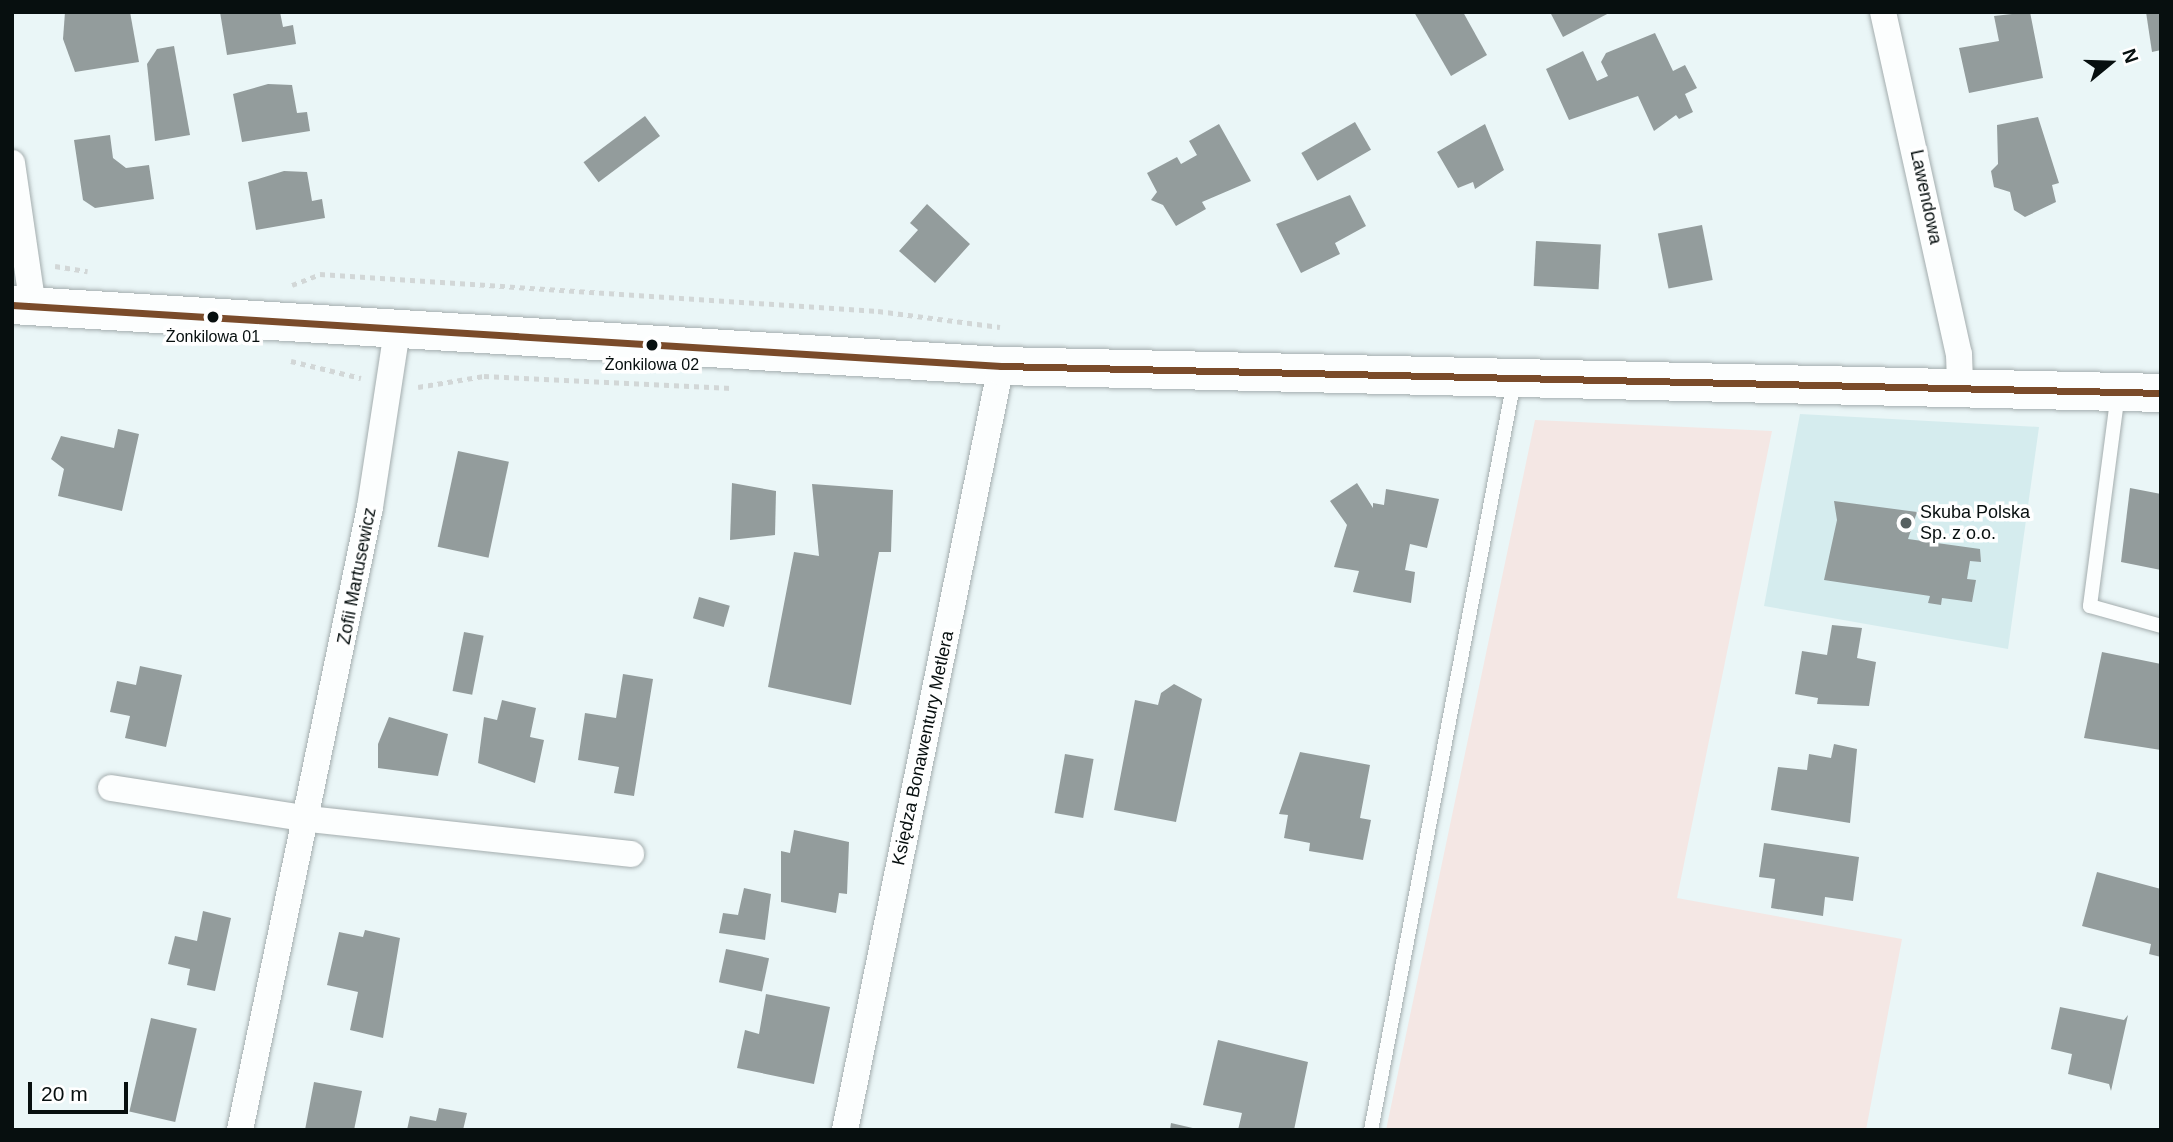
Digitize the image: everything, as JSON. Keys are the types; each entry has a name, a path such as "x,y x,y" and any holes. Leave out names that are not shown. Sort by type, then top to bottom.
{"street":[{"name":"Lawendowa","path":"1883,12 1959,354 1960,384"},
{"path":"12,163 26,261 22,306 1001,366 1960,384 2161,393"},
{"name":"Zofii Martusewicz","path":"240,1130 309,819 370,507 397,331"},
{"name":"Księdza Bonawentury Metlera","path":"845,1130 1001,366"},
{"path":"111,788 309,819 631,854"}],"lane":[{"path":"1371,1130 1515,376"},
{"path":"2118,392 2090,606 2161,626"}],"path":[{"path":"26,261 93,272"},
{"path":"284,288 320,274 878,311 1009,328"}],"shaded area":[{"path":"1800,414 2039,427 2008,649 1764,606"},
{"path":"1535,420 1772,431 1677,898 1902,939 1866,1130 1386,1130"}],"building":[{"path":"65,12 130,12 139,62 75,72 63,39"},
{"path":"220,12 280,12 283,27 293,25 296,44 227,55"},
{"path":"1414,12 1463,12 1487,55 1451,76"},
{"path":"1550,12 1611,12 1563,37"},
{"path":"2030,12 2043,78 1969,93 1959,48 1999,41 1994,16"},
{"path":"2146,12 2161,12 2161,50 2152,52"},
{"path":"1655,33 1673,71 1685,65 1697,88 1685,94 1693,112 1679,119 1676,115 1654,131 1638,96 1569,120 1546,69 1583,51 1597,81 1608,76 1601,62 1606,53"},
{"path":"174,46 190,135 155,141 147,64 157,49"},
{"path":"268,84 292,85 297,113 307,112 310,131 242,142 233,94"},
{"path":"645,116 660,136 599,182 584,162"},
{"path":"2038,117 2059,183 2052,185 2056,202 2025,217 2014,210 2010,192 1994,187 1991,171 1998,164 1997,125"},
{"path":"1355,122 1371,150 1317,181 1301,153"},
{"path":"1219,124 1251,181 1202,202 1206,209 1176,226 1163,205 1151,200 1157,192 1147,173 1177,157 1181,164 1197,155 1189,141"},
{"path":"1485,124 1504,170 1475,189 1473,182 1458,188 1437,152"},
{"path":"110,135 113,158 126,168 149,165 154,199 95,208 83,200 74,140"},
{"path":"284,171 307,172 312,201 322,199 325,218 256,230 248,182"},
{"path":"1350,195 1366,226 1335,243 1340,254 1301,273 1276,224"},
{"path":"927,204 970,244 935,283 899,251 918,230 910,223"},
{"path":"1702,225 1713,280 1669,289 1658,234"},
{"path":"1536,241 1601,244 1599,289 1534,286"},
{"path":"118,429 139,434 122,511 58,496 64,469 51,459 61,436 114,448"},
{"path":"458,451 509,462 488,558 438,547"},
{"path":"732,483 776,491 775,535 730,540"},
{"path":"1357,483 1373,508 1373,503 1384,505 1386,489 1439,499 1427,548 1410,544 1405,570 1415,572 1411,603 1353,592 1359,571 1334,567 1347,525 1330,501"},
{"path":"812,484 893,490 891,552 879,552 851,705 768,687 794,552 819,556"},
{"path":"2130,488 2161,494 2161,570 2121,562"},
{"path":"1834,501 1917,512 1908,539 1980,549 1981,562 1970,561 1967,579 1976,580 1972,602 1942,598 1941,605 1928,603 1930,596 1824,580 1837,520"},
{"path":"699,597 730,606 724,627 693,618"},
{"path":"1832,625 1862,628 1857,658 1876,662 1869,706 1817,704 1818,698 1795,694 1802,651 1827,655"},
{"path":"464,632 484,636 472,695 453,691"},
{"path":"2102,652 2161,664 2161,750 2084,738"},
{"path":"140,666 182,675 166,747 125,738 130,716 110,712 117,681 136,685"},
{"path":"623,674 653,679 634,796 614,793 619,767 578,760 585,713 616,718"},
{"path":"1174,684 1202,699 1176,822 1114,810 1135,700 1158,705 1161,693"},
{"path":"502,700 536,708 530,737 544,740 535,783 478,763 484,717 497,720"},
{"path":"389,717 448,734 438,776 378,768 378,744"},
{"path":"1834,744 1857,749 1850,823 1771,810 1778,767 1807,770 1809,754 1831,758"},
{"path":"1300,752 1370,765 1360,818 1371,820 1363,860 1309,851 1310,843 1284,838 1288,815 1279,814"},
{"path":"1065,754 1094,759 1083,818 1055,813"},
{"path":"794,830 849,842 847,894 839,893 836,913 781,902 781,851 790,853"},
{"path":"1764,843 1859,857 1853,901 1825,897 1823,916 1771,908 1775,879 1759,877"},
{"path":"2097,872 2161,889 2161,957 2149,954 2151,944 2082,926"},
{"path":"744,888 771,894 765,940 719,933 723,913 738,915"},
{"path":"203,911 231,918 215,991 187,985 190,969 168,964 175,936 197,941"},
{"path":"365,930 400,938 383,1038 350,1030 358,992 327,985 339,932 363,937"},
{"path":"726,949 769,958 762,991 719,982"},
{"path":"766,994 830,1007 814,1084 737,1068 745,1030 759,1034"},
{"path":"2060,1007 2124,1020 2128,1015 2111,1091 2109,1084 2068,1074 2072,1054 2051,1049"},
{"path":"151,1018 197,1029 175,1122 129,1112"},
{"path":"1218,1040 1308,1062 1294,1130 1238,1130 1242,1113 1203,1105"},
{"path":"314,1082 362,1091 354,1130 305,1130"},
{"path":"439,1108 467,1113 463,1130 407,1130 410,1116 436,1121"},
{"path":"1171,1123 1197,1129 1197,1130 1170,1130"}],"transit line":[{"path":"12,305 1001,366 2161,393"}],"place":[{"name":"Żonkilowa 01","path":"213,317"},
{"name":"Żonkilowa 02","path":"652,345"},
{"name":"Skuba Polska Sp. z o.o.","path":"1906,523"}]}
